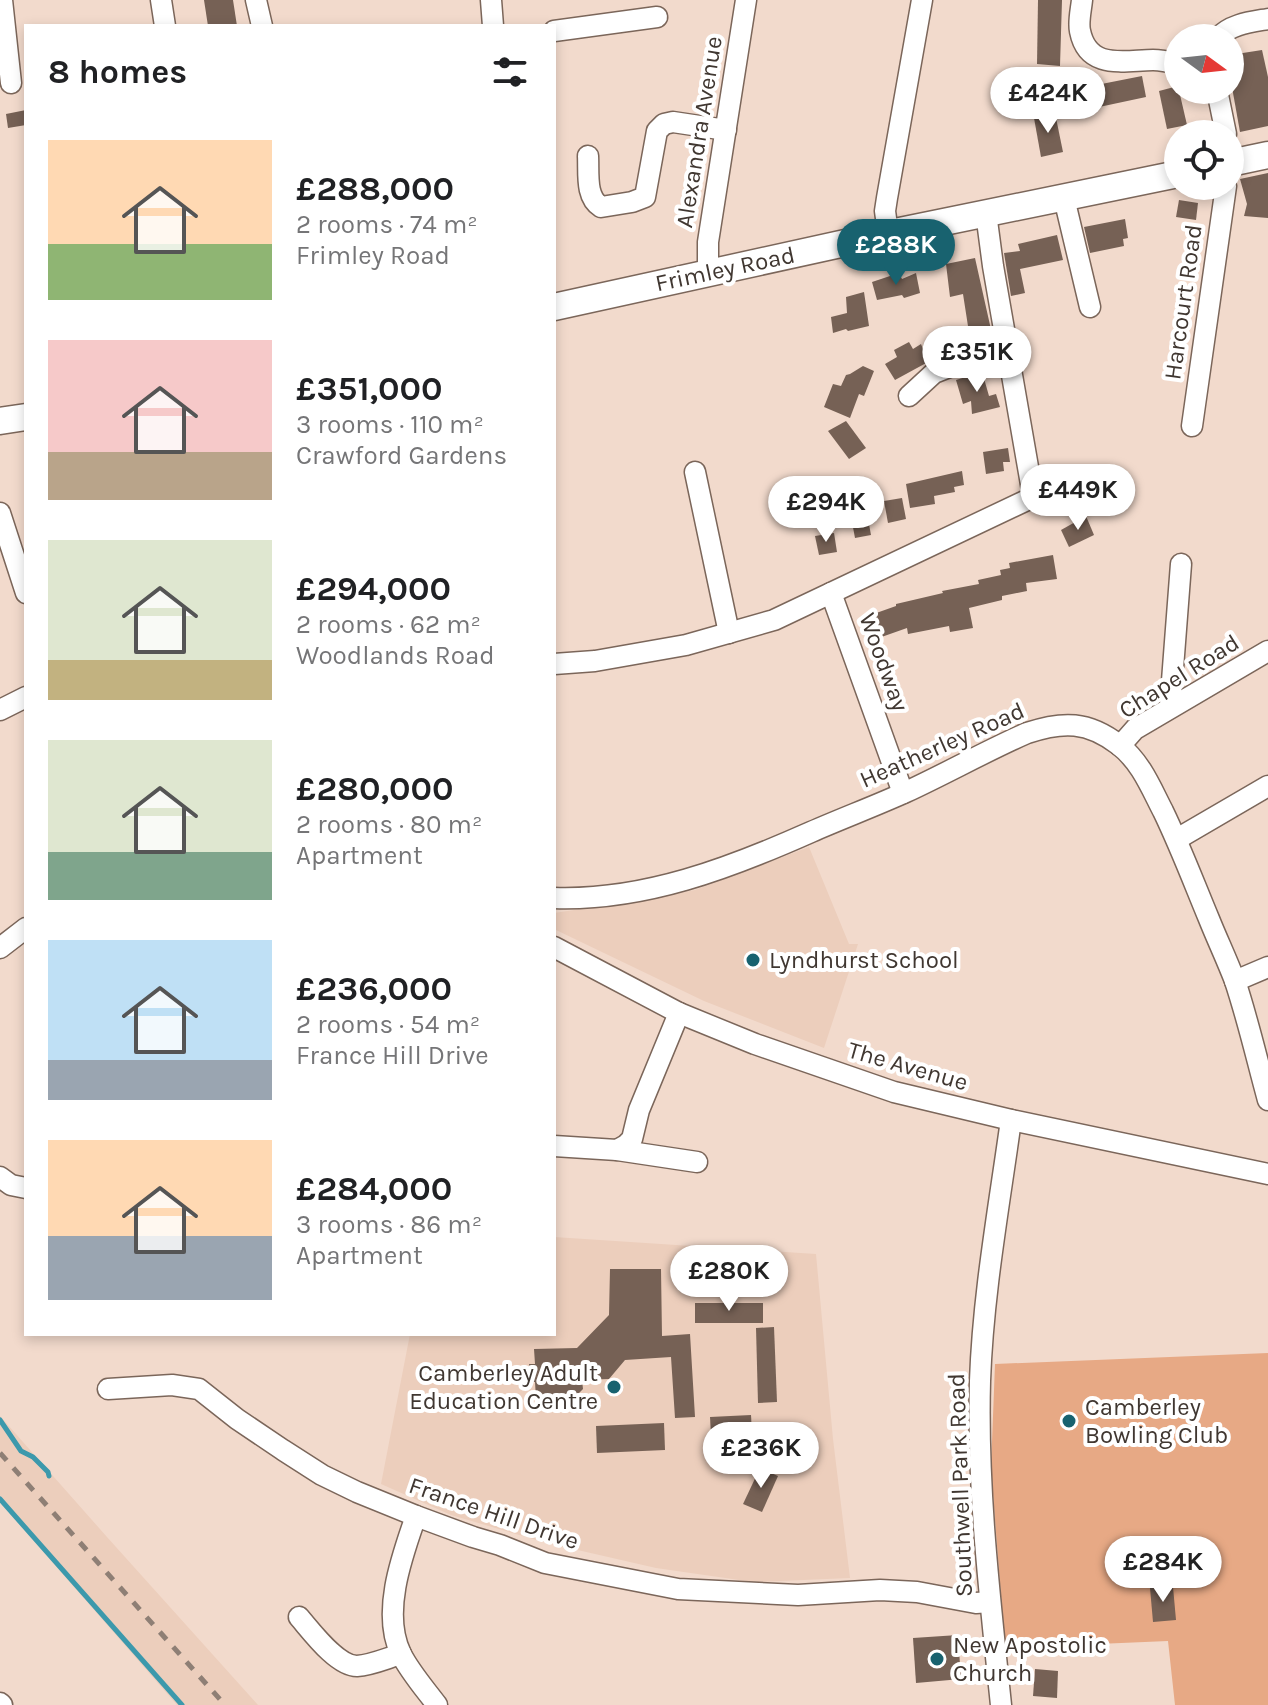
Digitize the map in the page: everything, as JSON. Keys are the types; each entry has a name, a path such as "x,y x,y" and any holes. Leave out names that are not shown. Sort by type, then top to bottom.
{"main road":[{"path":"1244,160 1268,155"},
{"name":"Frimley Road","path":"556,307 888,233 1164,177"},
{"path":"0,421 24,417"}],"street":[{"path":"2,0 11,83"},
{"path":"161,0 165,24"},
{"path":"256,0 262,24"},
{"path":"491,0 493,24"},
{"name":"Alexandra Avenue","path":"708,272 708,242 746,0"},
{"path":"888,233 885,211 922,0"},
{"path":"1082,0 1079,29 1088,49 1095,56 1118,63 1164,61"},
{"path":"556,31 657,17"},
{"path":"1244,25 1268,19"},
{"path":"588,156 590,192 594,203 601,207 632,202 645,197 657,131 664,124 673,122 726,130"},
{"path":"1064,198 1090,307"},
{"name":"Harcourt Road","path":"1192,426 1224,200"},
{"path":"556,664 595,661 686,645 774,620 1030,497 1032,490 986,213"},
{"path":"909,396 934,373 967,360 1011,365"},
{"path":"695,472 729,633"},
{"path":"0,513 24,587"},
{"path":"1170,707 1181,564"},
{"name":"Woodway","path":"831,593 903,793"},
{"name":"Chapel Road","path":"1120,746 1135,729 1268,651"},
{"path":"0,710 24,698"},
{"name":"Heatherley Road","path":"556,898 585,899 663,887 723,868 903,793 1048,726 1085,727 1120,746 1131,757 1143,773 1177,839 1235,981 1268,1100"},
{"path":"1177,839 1268,786"},
{"path":"0,948 24,930"},
{"name":"The Avenue","path":"556,948 679,1013 755,1044 894,1092 1268,1174"},
{"path":"1235,981 1268,967"},
{"path":"617,1150 632,1139 639,1110 679,1013"},
{"name":"Southwell Park Road","path":"1001,1705 981,1490 981,1358 1011,1120"},
{"path":"556,1146 617,1150 697,1162"},
{"path":"0,1177 11,1185 24,1188"},
{"name":"France Hill Drive","path":"108,1389 172,1385 199,1389 237,1419 322,1475 416,1516 545,1563 678,1589 798,1595 880,1590 917,1592 976,1603 990,1602"},
{"path":"416,1516 405,1547 395,1595 393,1626 401,1654 437,1705"},
{"path":"299,1617 341,1662 349,1665 369,1664 401,1654"}],"shaded area":[{"name":"Lyndhurst School","path":"809,847 849,944 858,944 824,1048 704,1001 556,930 556,913 695,890"},
{"name":"Camberley Adult Education Centre","path":"556,1237 816,1254 833,1439 850,1578 753,1582 656,1568 547,1543 451,1515 381,1484 410,1336 556,1336"},
{"path":"1268,1353 1268,1705 1175,1705 1168,1641 1005,1648 991,1468 995,1364"},
{"path":"0,1416 258,1705 177,1705 0,1502"}],"building":[{"path":"204,0 233,0 237,24 208,24"},
{"path":"1038,0 1062,0 1060,66 1037,64"},
{"path":"1262,50 1268,77 1268,126 1244,131 1244,120 1238,120 1235,104 1244,104 1244,53"},
{"path":"1142,76 1146,97 1071,113 1066,91"},
{"path":"1164,90 1164,104 1182,104 1186,120 1165,120 1159,91"},
{"path":"24,110 24,125 8,128 6,114"},
{"path":"1055,113 1063,152 1041,157 1034,118"},
{"path":"1268,173 1268,218 1244,216 1247,204 1244,178"},
{"path":"1179,200 1198,203 1196,220 1176,217"},
{"path":"1125,219 1128,238 1123,239 1124,246 1090,253 1084,227"},
{"path":"1057,235 1063,260 1020,269 1025,293 1011,296 1004,253 1020,251 1018,244"},
{"path":"975,258 992,334 970,339 963,294 950,297 946,264"},
{"path":"899,273 902,279 916,273 920,293 877,300 872,282"},
{"path":"864,292 869,326 833,333 831,317 847,313 846,297"},
{"path":"909,342 913,349 921,344 928,362 895,380 885,364 897,357 894,350"},
{"path":"863,366 874,371 864,396 859,394 850,418 824,407 833,384 841,386 846,375"},
{"path":"975,374 983,375 989,396 996,394 1000,407 972,414 971,401 963,404 956,380"},
{"path":"846,421 866,448 849,459 828,431"},
{"path":"1008,448 1010,462 1003,462 1004,471 986,474 983,452"},
{"path":"962,471 964,485 954,487 955,492 934,496 935,504 910,508 906,484"},
{"path":"902,498 906,519 888,523 884,501"},
{"path":"1086,516 1094,535 1069,547 1061,530"},
{"path":"868,519 871,535 855,538 852,522"},
{"path":"834,533 837,552 819,555 815,536"},
{"path":"1053,555 1057,579 1026,583 1027,591 969,608 973,628 950,632 949,626 908,634 907,628 873,640 865,617 896,604 979,584 978,580 1001,575 1000,570 1010,568 1009,563"},
{"path":"610,1269 661,1269 662,1336 690,1334 695,1417 675,1418 671,1357 625,1360 609,1379 582,1380 583,1389 576,1396 565,1396 566,1404 553,1405 552,1396 536,1398 535,1382 529,1382 529,1364 535,1364 534,1349 577,1348 609,1315"},
{"path":"695,1303 763,1303 763,1323 695,1323"},
{"path":"774,1327 777,1402 758,1403 756,1328"},
{"path":"751,1415 752,1433 711,1435 710,1417"},
{"path":"664,1423 665,1450 597,1453 596,1426"},
{"path":"760,1468 778,1476 762,1512 743,1504"},
{"path":"1173,1587 1176,1620 1153,1622 1150,1588"},
{"name":"New Apostolic Church","path":"958,1635 961,1679 916,1683 913,1638"},
{"path":"1035,1669 1058,1671 1057,1698 1033,1696"}],"waterway":[{"path":"0,1420 21,1451 33,1457 49,1476"},
{"path":"0,1499 182,1705"}],"railway":[{"path":"0,1453 225,1705"}],"place":[{"name":"Lyndhurst School","path":"753,960"},
{"name":"Camberley Adult Education Centre","path":"614,1387"},
{"name":"Camberley Bowling Club","path":"1069,1421"},
{"name":"New Apostolic Church","path":"937,1659"}]}
